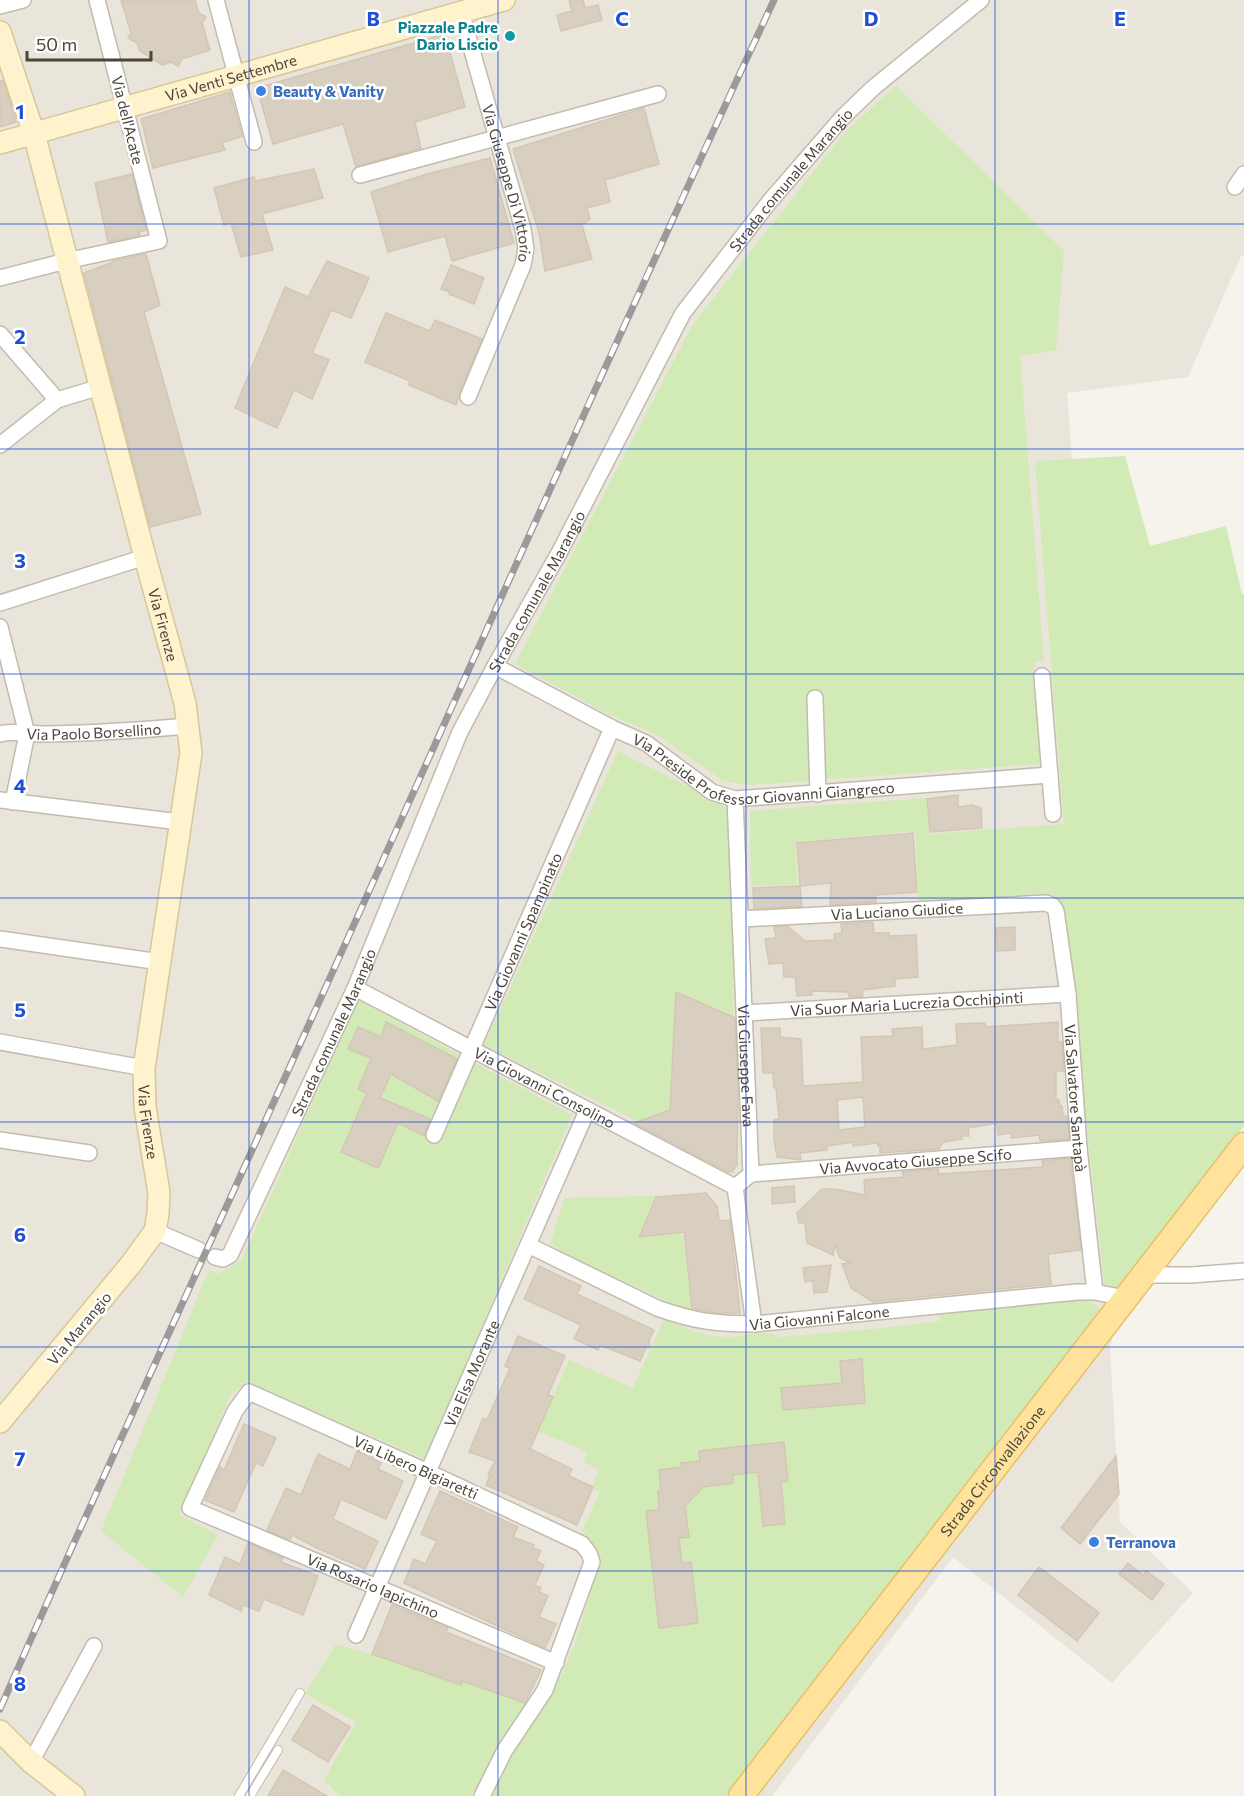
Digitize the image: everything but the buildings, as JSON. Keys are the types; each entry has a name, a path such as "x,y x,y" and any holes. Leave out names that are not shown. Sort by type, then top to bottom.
{"main road":[{"name":"Strada Circonvallazione","path":"741,1796 1244,1145"}],"street":[{"path":"0,6 23,0"},
{"name":"Via dell'Acate","path":"66,261 159,241 97,0"},
{"path":"216,0 254,142"},
{"name":"Via Venti Settembre","path":"0,143 236,76 459,6 504,0"},
{"name":"Strada comunale Marangio","path":"215,1257 223,1259 230,1255 355,988 460,732 559,553 683,313 770,201 842,118 873,88 981,0"},
{"name":"Via Giuseppe Di Vittorio","path":"459,6 523,229 526,249 524,265 468,397"},
{"name":"Via Firenze","path":"0,32 34,134 185,703 189,726 191,753 144,1068 145,1107 159,1193 154,1231"},
{"path":"360,175 658,94"},
{"path":"0,278 66,261"},
{"path":"0,334 6,352 57,400"},
{"path":"0,445 57,400 100,387"},
{"path":"2,602 145,557"},
{"path":"0,627 27,734 6,801 180,822"},
{"name":"Via Preside Professor Giovanni Giangreco","path":"495,666 612,728 646,743 712,792 735,799 1050,774"},
{"path":"1042,676 1053,814"},
{"path":"815,698 818,794"},
{"name":"Via Paolo Borsellino","path":"0,734 9,731 27,734 112,733 189,726"},
{"name":"Via Giovanni Spampinato","path":"434,1135 612,728"},
{"name":"Via Giuseppe Fava","path":"735,799 751,1174"},
{"name":"Via Luciano Giudice","path":"741,919 1046,903 1053,906"},
{"name":"Via Salvatore Santapà","path":"1053,906 1056,911 1068,994 1079,1148 1095,1292"},
{"path":"0,939 160,962"},
{"name":"Via Giovanni Consolino","path":"355,988 735,1187"},
{"name":"Via Suor Maria Lucrezia Occhipinti","path":"745,1013 1068,994"},
{"path":"0,1042 144,1068"},
{"name":"Via Elsa Morante","path":"356,1635 587,1111"},
{"path":"0,1140 89,1153"},
{"name":"Via Avvocato Giuseppe Scifo","path":"751,1174 1079,1148"},
{"path":"751,1174 735,1187 754,1324"},
{"path":"154,1231 199,1250"},
{"name":"Via Marangio","path":"0,1422 131,1264 154,1231"},
{"name":"Via Giovanni Falcone","path":"528,1245 657,1308 679,1316 720,1324 754,1324 1077,1292 1095,1292 1125,1298"},
{"path":"1143,1275 1191,1275 1244,1270"},
{"name":"Via Libero Bigiaretti","path":"190,1508 234,1411 249,1392 582,1544 592,1562 556,1663"},
{"name":"Via Rosario Iapichino","path":"190,1508 556,1663"},
{"path":"31,1762 94,1646"},
{"path":"482,1796 505,1750 544,1690 556,1663"},
{"path":"2,1739 74,1796"}],"lane":[{"path":"239,1796 300,1693"},
{"path":"250,1796 278,1750"}],"shaded area":[{"path":"0,0 1244,0 1244,257 1241,256 1188,377 1067,393 1133,1250 1110,1348 1120,1522 1193,1593 1112,1683 953,1557 772,1796 0,1796"}],"green space":[{"path":"896,86 1064,251 1056,350 1020,356 1044,661 1034,662 1040,764 751,785 723,781 656,734 612,716 515,664 693,324 846,131"},
{"path":"1125,456 1150,546 1226,526 1242,594 1244,594 1244,1126 1124,1289 1104,1284 1063,913 1056,902 1047,895 1038,894 919,902 915,831 796,842 797,885 751,886 750,811 926,798 930,834 1064,824 1035,461"},
{"path":"618,751 718,802 727,810 731,819 733,841 734,1169 484,1045"},
{"path":"358,1000 572,1115 425,1459 247,1382 231,1394 179,1515 218,1535 183,1597 101,1531 209,1270 218,1274 242,1260"},
{"path":"655,1196 637,1239 682,1232 692,1308 686,1310 578,1260 550,1244 565,1198"},
{"path":"1071,1298 1092,1303 1101,1313 726,1796 492,1796 521,1739 555,1689 576,1641 599,1564 598,1550 582,1531 600,1492 592,1487 599,1470 584,1462 588,1452 538,1431 569,1360 633,1388 664,1319 703,1334 735,1337 766,1333 778,1337 940,1321 939,1312"},
{"path":"336,1644 462,1681 527,1703 471,1796 340,1796 324,1780 356,1722 305,1694"}],"railway":[{"path":"0,1709 598,382 774,0"}],"place":[{"name":"Piazzale Padre Dario Liscio","path":"510,36"},
{"name":"Beauty & Vanity","path":"261,91"},
{"name":"Terranova","path":"1094,1542"}]}
